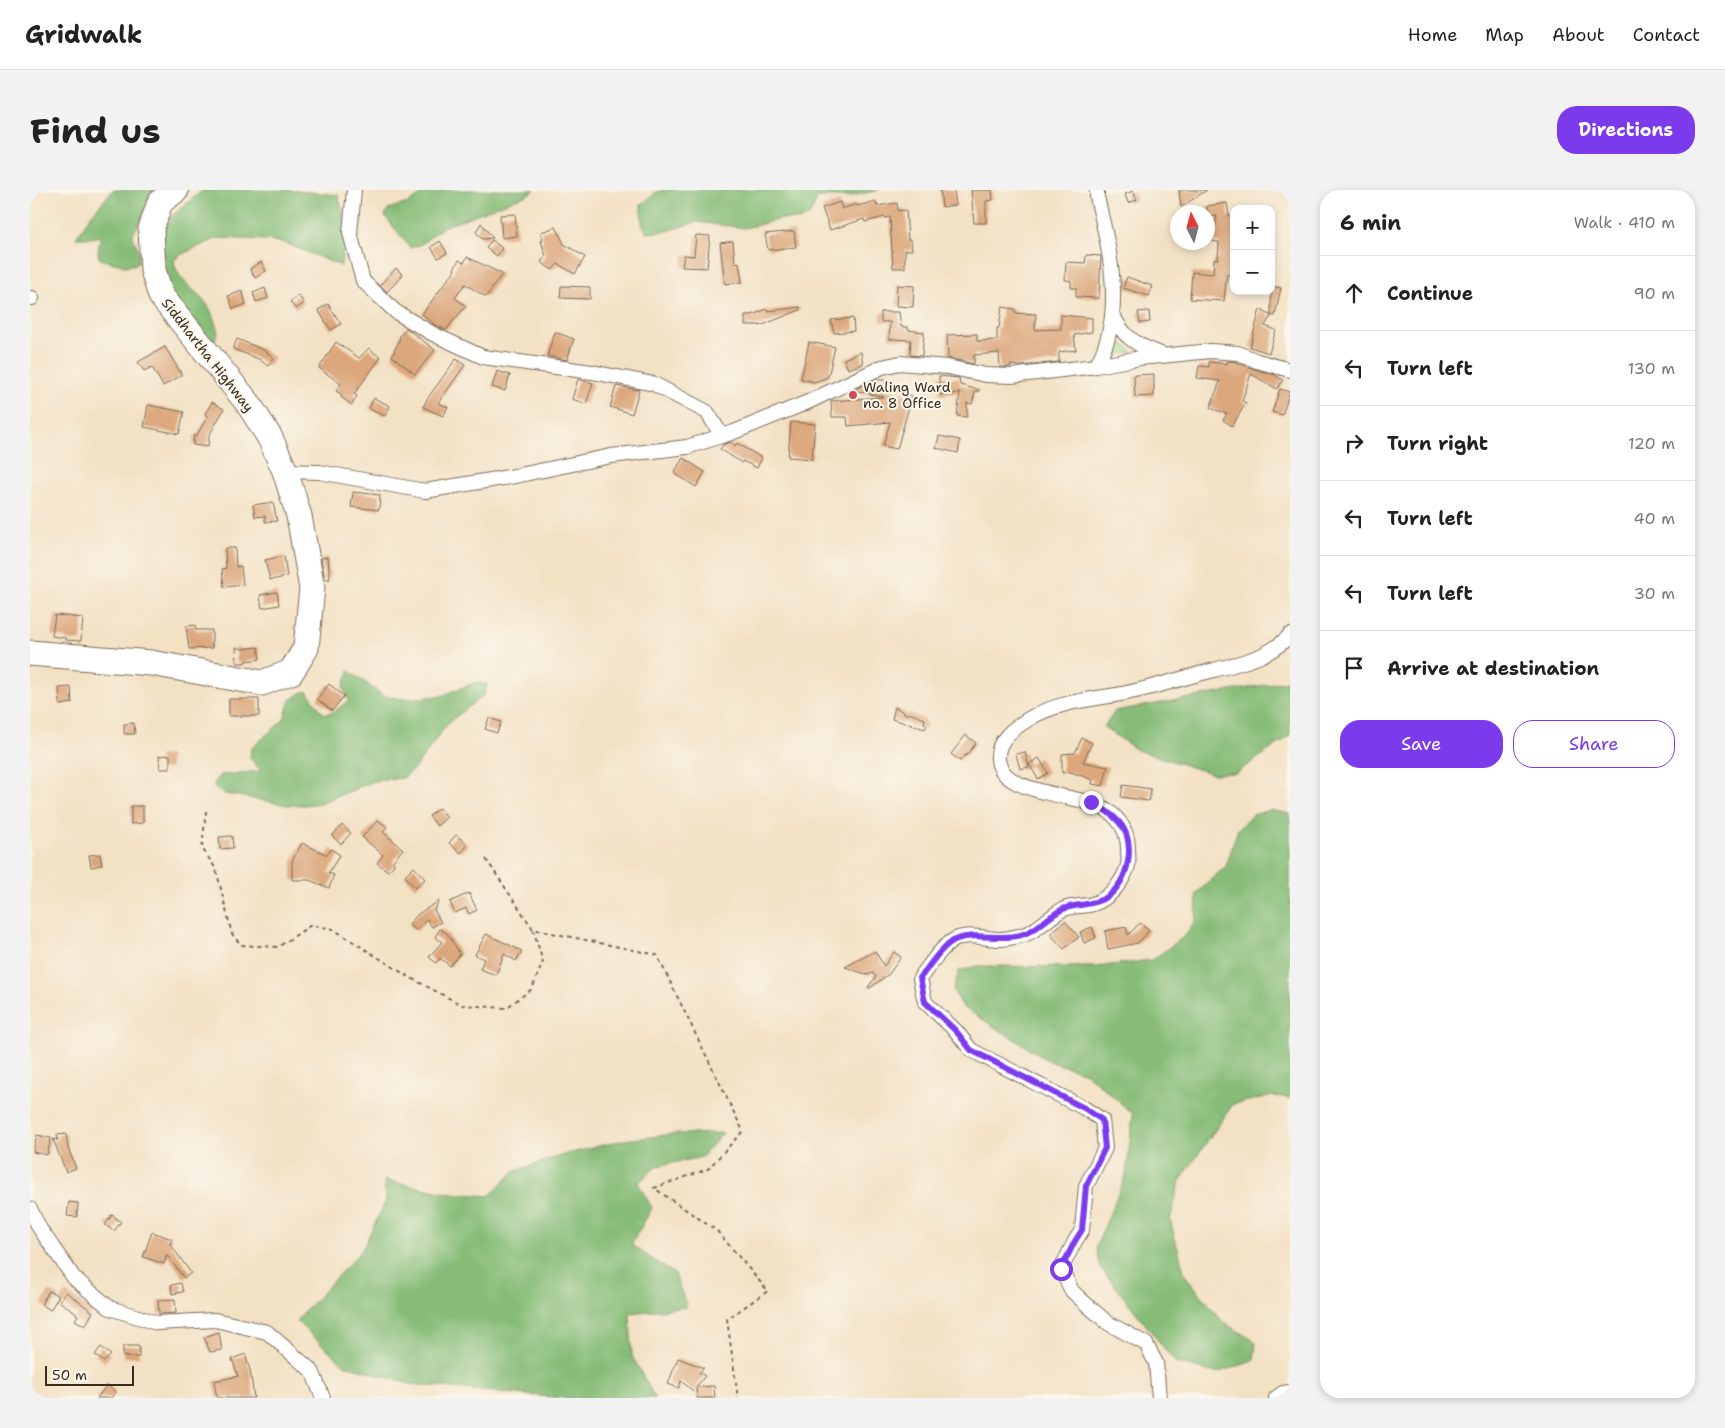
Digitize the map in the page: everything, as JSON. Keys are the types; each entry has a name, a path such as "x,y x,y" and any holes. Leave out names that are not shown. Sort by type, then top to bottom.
{"highway":[{"name":"Siddhartha Highway","path":"30,653 151,663 262,683 290,672 306,648 312,588 298,516 285,471 270,438 248,403 161,296 153,270 150,229 160,202 176,190"}],"street":[{"path":"354,190 350,233 363,281 396,312 433,334 483,357 592,372 654,384 707,412 722,436"},
{"path":"1096,366 1102,355 1112,322 1112,260 1097,190"},
{"path":"1112,310 1117,325 1124,334 1142,347 1164,356"},
{"path":"285,471 320,472 424,491 514,476 611,456 687,447 722,436 808,402 882,368 900,363 947,367 986,375 1012,376 1096,366 1140,358 1211,351 1238,353 1257,361 1290,370"},
{"path":"1159,1398 1156,1363 1146,1344 1108,1323 1087,1305 1072,1291 1061,1269 1082,1230 1086,1186 1105,1148 1102,1120 1084,1108 971,1050 956,1031 925,1002 920,978 941,952 955,940 972,936 1001,939 1023,935 1065,908 1094,904 1109,895 1119,884 1128,865 1127,834 1120,823 1107,811 1091,802 1041,792 1021,785 1004,775 998,765 997,754 1000,743 1012,730 1050,708 1079,700 1131,692 1251,660 1280,646 1290,635"},
{"path":"30,1209 40,1229 74,1278 110,1308 157,1323 215,1320 267,1332 312,1371 323,1398"},
{"path":"1276,1398 1290,1392"}],"path":[{"path":"206,811 202,848 216,869 232,934 241,945 278,947 311,925 333,929 409,977 462,1005 506,1008 532,989 543,962 533,929 486,859"},
{"path":"533,929 657,955 743,1132 708,1169 654,1188 716,1231 768,1291 727,1319 738,1398"}],"green space":[{"path":"113,190 158,190 132,236 139,250 138,264 125,266 100,259 98,254 100,236 76,238 91,215"},
{"path":"203,190 288,190 338,195 346,223 341,266 285,243 266,240 218,238 182,254 174,260 175,267 186,283 208,306 218,332 214,341 206,347 160,283 162,224"},
{"path":"429,190 535,190 527,195 443,227 420,245 410,248 385,216 388,209 408,203"},
{"path":"663,190 879,190 848,197 818,197 810,215 801,220 782,219 745,228 696,222 667,231 647,233 642,224 641,205 655,193"},
{"path":"1117,339 1133,352 1108,356"},
{"path":"349,671 384,696 404,699 441,696 477,682 487,685 484,695 448,723 415,768 403,778 375,781 320,803 304,805 288,805 226,794 216,789 214,783 221,775 261,771 250,758 251,749 284,719 290,700 303,692 308,692 325,714 334,712 349,700 343,687"},
{"path":"1290,682 1290,736 1236,773 1213,774 1137,750 1104,727 1115,711"},
{"path":"1270,810 1290,814 1290,1098 1273,1096 1233,1104 1180,1181 1170,1220 1185,1275 1223,1322 1256,1342 1254,1361 1216,1373 1176,1363 1100,1267 1096,1247 1126,1175 1133,1114 1086,1073 1049,1061 963,1007 953,990 959,971 977,966 1096,967 1152,960 1185,936 1196,920 1197,893 1226,866 1238,829 1252,815"},
{"path":"723,1133 702,1157 657,1166 638,1183 652,1208 631,1245 675,1274 687,1307 630,1313 632,1356 655,1398 563,1398 410,1384 345,1365 296,1321 362,1250 386,1201 384,1180 441,1192 489,1196 515,1171 563,1155 624,1140 675,1134"}],"building":[{"path":"940,190 954,190 956,205 942,207"},
{"path":"971,190 992,190 993,200 986,201 986,223 974,223"},
{"path":"1179,190 1207,190 1184,205 1181,205"},
{"path":"1133,191 1137,200 1128,203 1125,194"},
{"path":"876,201 877,206 897,203 898,211 906,210 908,240 911,240 912,250 905,250 905,268 893,268 890,217 865,222 864,219 830,230 822,208 840,202 842,209 856,204 857,206"},
{"path":"1227,203 1230,216 1230,274 1227,274 1224,301 1190,299 1192,272 1213,274 1214,259 1218,259 1219,242 1215,241 1217,216 1215,216 1214,205"},
{"path":"515,214 517,236 502,238 500,215"},
{"path":"481,223 493,238 482,239 476,232"},
{"path":"556,227 564,244 585,257 575,274 558,264 552,270 541,262 546,256 541,241 543,241 541,232"},
{"path":"794,231 796,247 768,250 765,234"},
{"path":"696,235 710,236 707,268 682,267 684,255 694,256"},
{"path":"492,240 502,248 497,256 486,248"},
{"path":"440,241 447,253 438,258 431,247"},
{"path":"733,241 735,263 739,262 742,282 725,284 720,243"},
{"path":"1086,255 1101,256 1099,298 1076,297 1076,288 1071,288 1071,281 1065,280 1066,262 1085,263"},
{"path":"467,257 502,274 486,297 465,284 455,298 466,306 446,330 435,325 422,314 455,270 459,260 464,263"},
{"path":"261,262 266,271 255,278 250,269"},
{"path":"396,268 403,275 387,292 380,285"},
{"path":"1127,277 1152,286 1149,296 1123,288"},
{"path":"897,285 914,286 913,307 896,306"},
{"path":"561,286 590,287 590,299 560,298"},
{"path":"1275,287 1281,288 1275,316 1271,315 1271,295 1275,295"},
{"path":"265,288 268,298 256,302 253,293"},
{"path":"242,291 246,304 233,309 228,296"},
{"path":"298,295 304,303 296,309 290,302"},
{"path":"328,304 341,324 331,330 318,310"},
{"path":"800,307 800,310 760,326 745,325 745,315 752,315 767,309 768,311"},
{"path":"1002,307 1015,309 1015,313 1036,314 1035,330 1061,329 1061,315 1092,318 1092,332 1074,335 1076,350 1059,352 1059,362 1000,367 999,353 974,355 974,364 948,358 947,335 977,334 977,341 997,340 997,328 999,328"},
{"path":"1260,309 1271,316 1265,326 1276,330 1269,353 1250,347"},
{"path":"1149,311 1150,322 1140,323 1138,312"},
{"path":"881,312 899,312 901,327 924,332 922,356 910,355 911,340 889,339 890,322 881,322"},
{"path":"853,318 854,331 834,333 831,320"},
{"path":"406,328 435,350 415,374 392,356 399,337"},
{"path":"555,332 574,339 567,360 547,356"},
{"path":"237,339 264,350 274,358 268,366 259,359 233,349"},
{"path":"336,342 359,358 369,348 381,357 354,394 357,396 352,405 336,391 341,384 319,368"},
{"path":"809,342 835,347 828,377 815,382 801,379"},
{"path":"165,347 182,375 163,386 152,367 144,371 138,362"},
{"path":"861,352 863,364 848,369 844,359"},
{"path":"456,359 465,365 438,403 448,407 443,416 423,407"},
{"path":"1228,361 1275,375 1283,380 1277,389 1251,374 1242,401 1246,403 1232,426 1223,420 1227,414 1210,408 1220,381 1197,378 1199,366 1209,367 1209,362 1227,364"},
{"path":"497,371 510,375 505,391 492,387"},
{"path":"1154,374 1154,396 1135,397 1134,375"},
{"path":"939,376 959,378 960,385 979,390 975,392 972,404 967,403 967,417 957,416 960,393 940,395"},
{"path":"578,379 593,383 586,404 572,399"},
{"path":"874,380 886,380 886,389 912,396 897,449 883,446 890,422 848,426 847,417 832,417 831,401 884,397 853,390 874,384"},
{"path":"616,386 639,390 632,414 610,407"},
{"path":"1280,389 1290,392 1282,415 1272,412"},
{"path":"374,398 390,406 385,416 369,409"},
{"path":"212,402 224,409 209,436 208,447 193,445 194,435 196,436 208,416 205,414"},
{"path":"148,405 184,412 179,434 144,427"},
{"path":"791,422 815,424 812,459 788,457"},
{"path":"939,436 960,440 958,453 936,448"},
{"path":"731,442 735,446 737,443 762,458 757,468 743,461 742,463 720,449 724,444"},
{"path":"683,458 705,472 696,487 674,473"},
{"path":"353,492 380,495 379,510 351,507"},
{"path":"273,502 277,521 265,522 265,516 255,517 253,505"},
{"path":"225,548 235,548 236,567 241,566 243,585 224,587 222,569 226,568"},
{"path":"284,556 287,577 270,580 265,560"},
{"path":"328,557 330,579 325,579 321,558"},
{"path":"277,592 279,605 262,608 260,595"},
{"path":"55,615 83,618 81,641 66,640 66,638 52,636"},
{"path":"195,625 196,630 212,630 212,648 189,649 186,626"},
{"path":"236,647 243,649 258,647 260,659 237,663"},
{"path":"329,684 344,696 332,711 317,699"},
{"path":"71,687 72,703 60,705 59,688"},
{"path":"229,699 259,699 259,716 229,716"},
{"path":"895,707 908,715 909,713 925,719 924,723 927,725 925,729 892,719"},
{"path":"489,718 501,722 497,733 485,729"},
{"path":"134,723 135,734 124,734 124,724"},
{"path":"966,735 976,743 960,761 951,754"},
{"path":"1082,738 1092,743 1083,762 1108,767 1103,786 1092,784 1093,780 1071,772 1062,773 1062,754 1075,753"},
{"path":"1025,752 1029,767 1020,769 1016,754"},
{"path":"170,755 170,769 160,769 159,756"},
{"path":"1039,758 1048,773 1038,779 1029,764"},
{"path":"1123,785 1151,789 1149,801 1121,797"},
{"path":"131,806 143,806 143,823 131,824"},
{"path":"439,808 447,817 437,826 429,816"},
{"path":"378,820 387,827 383,832 403,849 393,861 394,865 388,871 377,863 383,855 362,837"},
{"path":"342,825 351,833 341,844 332,836"},
{"path":"456,835 468,845 461,853 449,843"},
{"path":"232,836 233,848 220,849 219,837"},
{"path":"302,843 327,855 331,849 340,855 328,873 334,875 329,888 309,880 292,880 292,861"},
{"path":"100,854 102,865 91,867 89,855"},
{"path":"414,867 425,879 415,888 405,876"},
{"path":"469,893 477,910 469,914 466,908 455,913 450,902"},
{"path":"439,901 434,910 441,922 432,927 427,919 417,931 409,925 418,914"},
{"path":"1065,921 1079,937 1064,949 1050,934"},
{"path":"1140,923 1149,931 1138,943 1108,949 1105,931 1126,927 1128,935"},
{"path":"1092,927 1096,938 1084,943 1080,932"},
{"path":"440,929 448,934 460,954 450,966 440,958 436,963 429,957 442,942 435,937"},
{"path":"486,934 522,951 516,961 504,954 496,975 480,969 484,959 475,955"},
{"path":"875,951 884,966 894,952 901,957 889,974 870,988 868,987 876,977 873,973 868,975 845,967"},
{"path":"66,1134 68,1148 76,1168 66,1172 53,1139 58,1140 57,1135"},
{"path":"37,1135 51,1138 47,1155 33,1152"},
{"path":"69,1202 78,1203 77,1217 67,1216"},
{"path":"112,1215 121,1222 114,1231 105,1225"},
{"path":"152,1232 172,1239 170,1244 191,1273 184,1278 167,1255 164,1264 143,1257"},
{"path":"181,1283 183,1292 172,1294 171,1285"},
{"path":"49,1291 59,1296 50,1310 41,1304"},
{"path":"66,1292 93,1312 85,1326 75,1320 78,1315 59,1301"},
{"path":"175,1299 176,1313 159,1314 158,1300"},
{"path":"219,1332 222,1350 210,1352 204,1337"},
{"path":"123,1346 139,1346 139,1357 123,1357"},
{"path":"101,1347 111,1355 104,1362 95,1355"},
{"path":"245,1354 250,1370 254,1398 217,1398 214,1381 238,1376 232,1359"},
{"path":"678,1358 704,1368 699,1372 705,1376 696,1387 714,1386 715,1398 697,1398 696,1388 693,1391 681,1381 679,1388 668,1384"},
{"path":"107,1385 116,1392 111,1398 97,1398"}],"place":[{"name":"Waling Ward no. 8 Office","path":"853,395"}],"route":[{"path":"1061,1269 1082,1230 1086,1186 1105,1148 1102,1120 1084,1108 971,1050 956,1031 925,1002 920,978 941,952 955,940 972,936 1001,939 1023,935 1065,908 1094,904 1109,895 1119,884 1128,865 1127,834 1120,823 1107,811 1091,802"}]}
